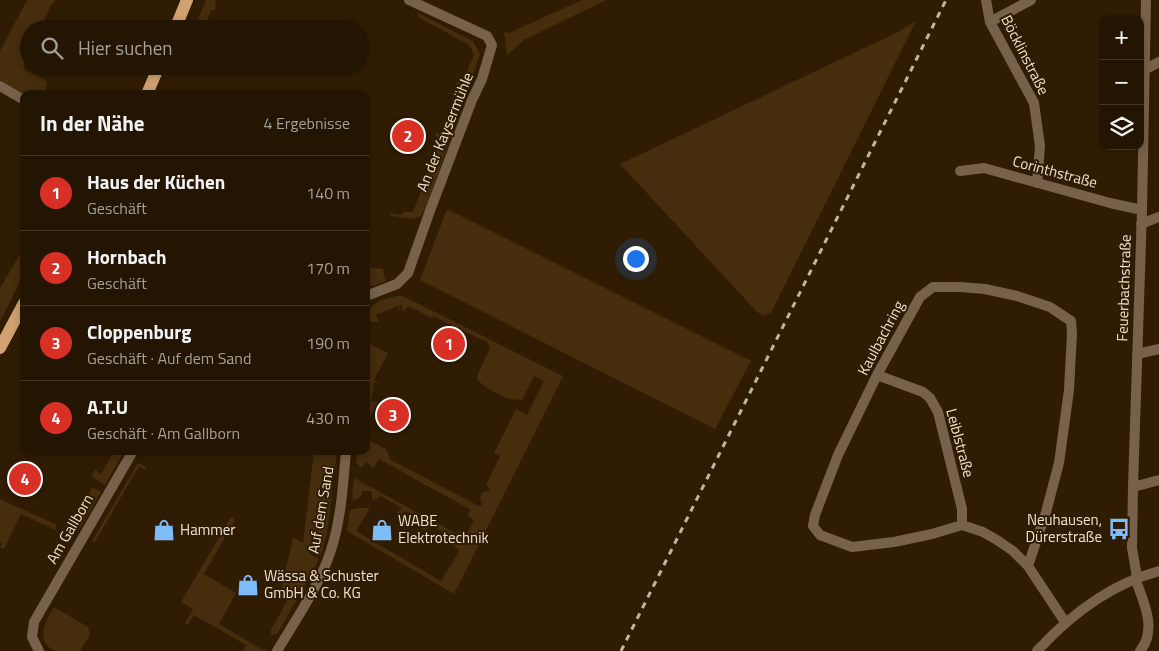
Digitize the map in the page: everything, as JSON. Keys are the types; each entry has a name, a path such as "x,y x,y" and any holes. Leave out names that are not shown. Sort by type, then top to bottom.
{"main road":[{"path":"178,20 186,0"},
{"path":"149,90 155,75"},
{"path":"0,348 20,310"}],"street":[{"name":"An der Kaysermühle","path":"370,294 398,284 408,273 469,109 482,80 492,45 487,36 410,0"},
{"name":"Böcklinstraße","path":"986,0 990,22 1034,103 1040,146 1037,182"},
{"path":"990,22 1031,0"},
{"name":"Feuerbachstraße","path":"1144,70 1146,0"},
{"path":"1144,70 1159,62"},
{"path":"0,86 20,98"},
{"name":"Feuerbachstraße","path":"1140,651 1147,640 1149,629 1146,608 1136,577 1132,548 1144,105"},
{"name":"Corinthstraße","path":"960,171 984,168 1142,210"},
{"path":"1141,224 1159,218"},
{"name":"Kaulbachring","path":"962,525 894,542 852,547 827,538 815,531 813,526 815,515 838,456 877,375 920,297 933,286 985,289 1017,296 1050,307 1071,321 1069,390 1060,458 1046,512 1028,566"},
{"path":"1137,354 1159,349"},
{"name":"Leiblstraße","path":"877,375 923,392 934,403 938,412 962,509 962,525"},
{"name":"Am Gallborn","path":"40,651 32,637 34,622 130,455"},
{"name":"Auf dem Sand","path":"277,651 322,574 330,554 336,530 345,455"},
{"path":"1133,487 1159,480"},
{"path":"962,525 983,532 1013,551 1028,566 1065,622"},
{"path":"1037,651 1065,622 1084,606 1136,577 1159,571"}],"shaded area":[{"path":"27,0 56,0 51,5 44,20 20,20 20,75 35,75 45,80 47,83 45,90 20,90 20,92 0,80 0,51"},
{"path":"206,0 216,0 215,10 211,10 208,20 198,20"},
{"path":"582,0 606,0 524,40 507,55 504,32 509,33"},
{"path":"418,13 473,41 480,54 427,205 421,216 414,219 392,216 389,213 402,215 403,212 413,212 422,189 416,187 417,183 423,185 441,139 435,136 437,133 443,135 461,88 455,86 456,82 462,84 474,54 469,45 418,17"},
{"path":"916,21 771,313 764,316 757,312 620,164 898,32"},
{"path":"447,209 751,361 715,429 420,280"},
{"path":"20,254 20,281 0,322 0,288"},
{"path":"370,267 384,269 386,281 373,286 370,285"},
{"path":"401,295 563,376 454,594 347,531 350,510 370,508 356,531 441,581 460,550 447,542 453,538 432,526 425,530 421,528 427,523 406,511 399,515 396,513 402,508 381,496 374,500 372,499 372,491 362,491 361,497 353,501 354,478 457,534 459,531 468,538 467,540 474,544 478,538 471,534 469,536 460,529 467,533 474,520 467,516 471,510 379,459 373,469 367,462 361,468 356,462 357,455 370,455 370,441 386,449 391,460 479,506 482,505 480,498 482,493 489,491 489,487 486,485 500,456 494,453 516,409 527,415 544,381 534,376 522,401 497,394 477,379 490,348 487,341 408,306 403,312 402,305 399,305 400,312 397,306 376,315 379,322 370,322 370,309 384,299"},
{"path":"370,344 388,353 374,380 381,384 374,382 371,401 378,402 370,417"},
{"path":"112,455 122,455 105,485 91,476 95,470 101,474"},
{"path":"314,455 337,455 327,533 320,557 319,554 310,549 308,552 319,559 278,633 272,635 271,630 291,593 282,588 293,537 303,543"},
{"path":"138,463 147,468 145,470 139,466 95,542 92,541"},
{"path":"92,487 101,492 80,528 75,526"},
{"path":"0,499 57,525 55,530 21,514 4,549 0,548 2,544 0,543"},
{"path":"231,517 235,520 204,574 236,593 219,624 267,651 243,651 246,645 194,615 188,625 185,623 193,609 181,602"},
{"path":"54,607 88,627 90,635 80,651 56,651 45,642 43,631"}],"railway":[{"path":"621,651 946,0"}],"place":[{"name":"Hornbach","path":"408,136"},
{"name":"Haus der Küchen","path":"449,344"},
{"name":"Cloppenburg","path":"393,415"},
{"name":"A.T.U","path":"25,479"},
{"name":"Neuhausen, Dürerstraße","path":"1119,529"},
{"name":"Hammer","path":"164,530"},
{"name":"WABE Elektrotechnik","path":"382,530"},
{"name":"Wässa & Schuster GmbH & Co. KG","path":"248,585"}]}
